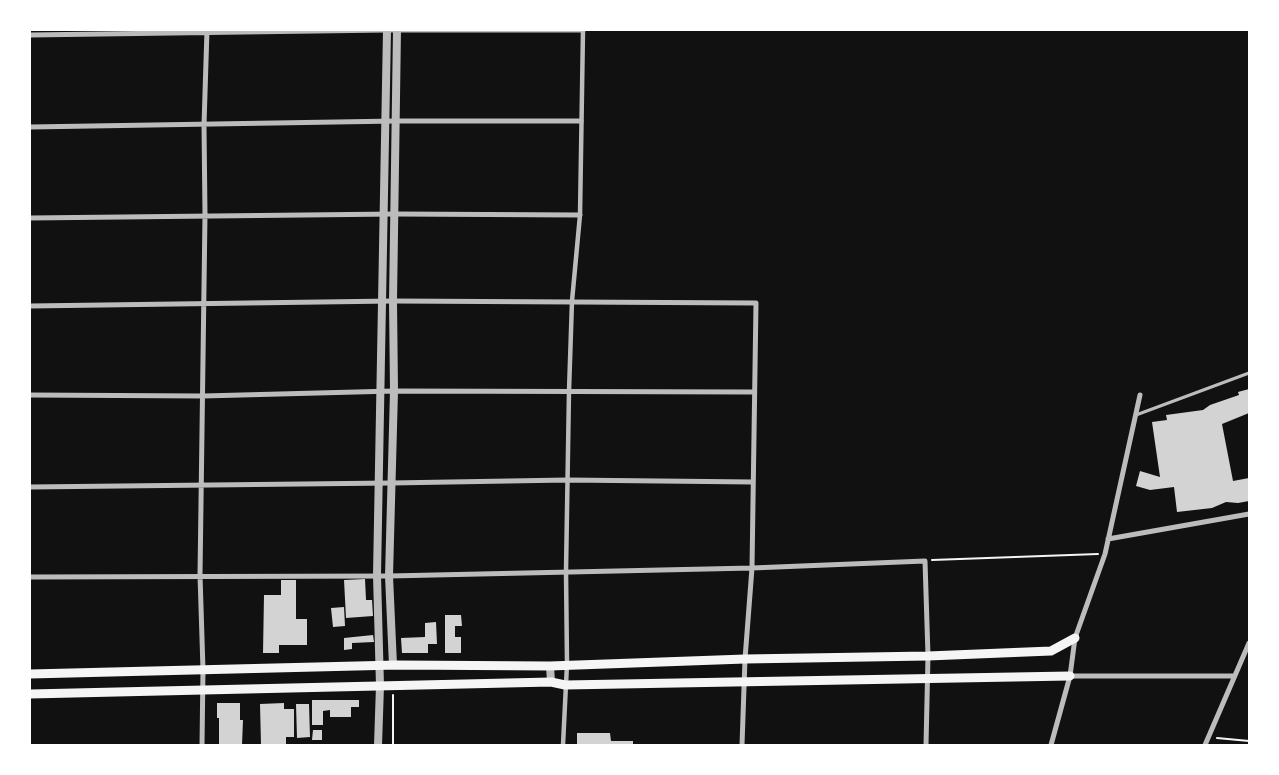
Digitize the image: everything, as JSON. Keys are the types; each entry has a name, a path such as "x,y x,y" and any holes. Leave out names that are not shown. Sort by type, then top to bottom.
{"main road":[{"path":"30,674 393,665 550,666 745,659 928,656 1051,651 1075,638"},
{"path":"30,694 551,682 565,685 1070,676"}],"street":[{"path":"378,745 380,686 377,575 387,30"},
{"path":"30,35 387,30 583,30 580,215 572,301 569,391 566,571 567,664 563,745"},
{"path":"393,665 389,576 394,391 393,301 397,30"},
{"path":"202,745 203,670 200,575 206,215 204,125 207,32"},
{"path":"30,128 397,121 581,121"},
{"path":"30,218 383,214 580,215"},
{"path":"30,306 393,301 756,304 752,568 745,659 742,745"},
{"path":"30,395 203,396 394,391 754,392"},
{"path":"1051,745 1070,676 1075,638 1105,554 1140,395"},
{"path":"30,486 567,480 753,482"},
{"path":"1108,539 1249,514"},
{"path":"30,576 389,576 752,568 925,561 928,656 926,745"},
{"path":"1205,745 1249,643"},
{"path":"550,666 551,682"},
{"path":"1070,676 1234,676"}],"lane":[{"path":"1136,416 1249,373"}],"path":[{"path":"925,561 1105,554"},
{"path":"393,745 394,686"},
{"path":"1208,737 1249,741"}],"building":[{"path":"1249,389 1249,413 1222,424 1233,481 1249,478 1249,501 1238,503 1226,502 1212,508 1177,512 1174,487 1150,490 1136,486 1140,471 1160,477 1152,422 1167,420 1166,415 1203,410 1210,405 1239,395 1238,392"},
{"path":"365,579 366,600 372,600 373,616 346,618 344,580"},
{"path":"281,580 296,580 296,619 307,619 307,645 279,645 279,653 263,653 264,595 281,595"},
{"path":"344,607 345,626 333,627 331,608"},
{"path":"445,615 461,615 462,626 455,626 455,637 461,637 461,653 445,653"},
{"path":"436,622 437,644 428,644 428,653 402,653 401,638 425,637 425,623"},
{"path":"373,635 374,642 352,643 352,649 344,650 344,638"},
{"path":"312,700 359,700 359,707 351,707 351,717 330,717 330,710 323,711 323,725 312,725"},
{"path":"217,703 240,703 240,720 243,720 242,745 219,745"},
{"path":"284,703 284,709 294,709 294,737 286,737 286,745 261,745 260,704"},
{"path":"296,704 309,704 310,737 297,738"},
{"path":"313,730 322,730 322,740 312,740"},
{"path":"577,733 610,733 611,741 633,741 633,745 577,745"}]}
